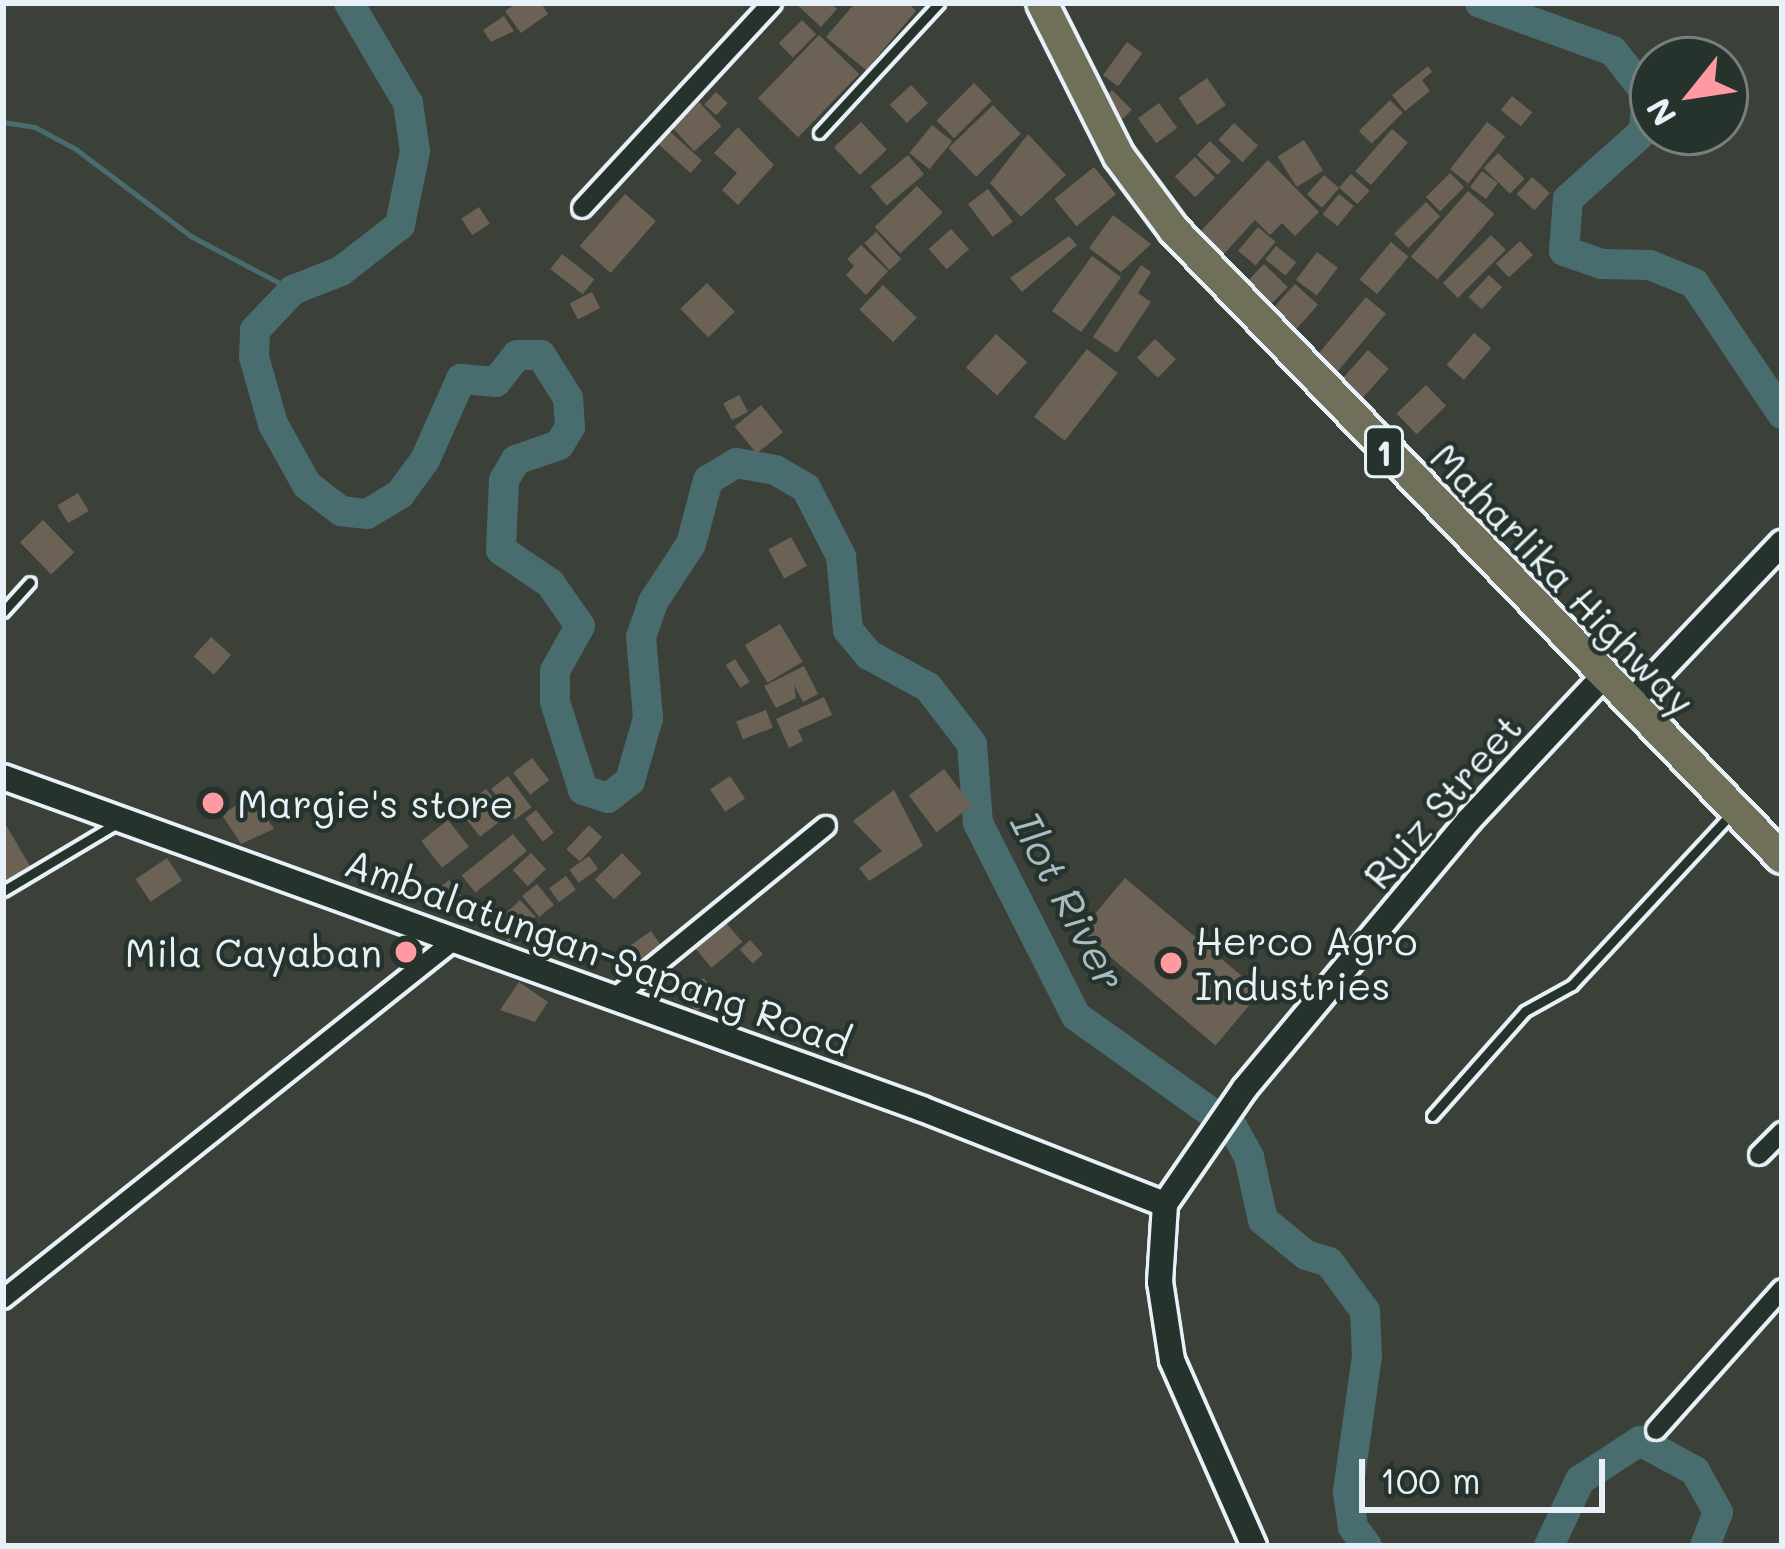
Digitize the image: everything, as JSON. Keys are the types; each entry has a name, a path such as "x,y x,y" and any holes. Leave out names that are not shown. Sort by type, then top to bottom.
{"main road":[{"name":"Maharlika Highway","path":"1042,3 1119,156 1174,230 1782,858"}],"street":[{"path":"582,208 772,3"},
{"path":"1630,704 1782,543"},
{"name":"Ruiz Street","path":"1254,1546 1172,1360 1160,1282 1166,1204 1198,1150 1245,1088 1468,820 1603,677"},
{"name":"Ambalatungan-Sapang Road","path":"3,777 457,938 1166,1204"},
{"path":"616,997 826,826"},
{"path":"3,1299 457,938"},
{"path":"1760,1155 1782,1132"},
{"path":"1656,1430 1782,1288"}],"lane":[{"path":"819,134 939,3"},
{"path":"3,612 30,582"},
{"path":"1432,1116 1525,1011 1572,985 1734,810"},
{"path":"3,891 122,820"}],"building":[{"path":"517,3 541,3 548,14 521,33 505,11"},
{"path":"795,3 831,3 837,9 821,27"},
{"path":"855,3 908,3 916,11 866,70 826,37"},
{"path":"504,16 514,31 491,42 483,30"},
{"path":"802,20 816,34 793,57 779,43"},
{"path":"819,35 859,74 798,137 758,98"},
{"path":"1127,42 1142,53 1118,86 1103,75"},
{"path":"1428,66 1432,72 1422,80 1430,91 1405,111 1392,95"},
{"path":"1207,78 1226,105 1197,125 1178,98"},
{"path":"974,83 992,101 954,138 937,120"},
{"path":"911,85 928,103 907,123 890,105"},
{"path":"1112,90 1132,110 1123,119 1103,99"},
{"path":"716,92 728,103 716,115 704,104"},
{"path":"1512,96 1532,112 1521,126 1501,110"},
{"path":"1390,100 1403,113 1372,144 1359,131"},
{"path":"699,102 722,126 694,151 672,127"},
{"path":"1159,103 1177,128 1156,143 1138,118"},
{"path":"993,105 1021,134 976,177 948,148"},
{"path":"861,122 887,150 860,175 834,147"},
{"path":"1487,122 1505,136 1468,183 1450,169"},
{"path":"1234,123 1258,146 1242,162 1218,140"},
{"path":"932,125 952,141 930,169 909,153"},
{"path":"738,127 774,165 738,205 722,190 737,173 714,153"},
{"path":"667,129 702,160 691,173 656,142"},
{"path":"1392,129 1408,143 1371,185 1355,171"},
{"path":"1028,134 1066,175 1021,217 990,183"},
{"path":"1304,140 1323,171 1297,187 1278,156"},
{"path":"1210,141 1231,161 1218,175 1197,155"},
{"path":"1498,153 1525,179 1510,194 1483,168"},
{"path":"908,155 924,174 887,206 870,186"},
{"path":"1195,157 1215,178 1195,197 1175,176"},
{"path":"1268,160 1319,212 1295,236 1282,223 1270,235 1255,220 1221,257 1197,235"},
{"path":"1094,167 1116,194 1076,226 1054,199"},
{"path":"1482,171 1498,183 1486,199 1470,187"},
{"path":"1450,173 1464,187 1440,211 1426,197"},
{"path":"1351,174 1370,191 1358,204 1339,187"},
{"path":"1324,175 1339,188 1322,208 1307,195"},
{"path":"1532,177 1550,193 1534,210 1517,194"},
{"path":"917,186 943,213 900,254 875,227"},
{"path":"988,189 1013,222 993,237 968,204"},
{"path":"1468,191 1494,214 1437,280 1411,257"},
{"path":"625,194 656,221 611,273 580,246"},
{"path":"1339,194 1354,206 1337,226 1323,214"},
{"path":"1426,202 1440,216 1408,248 1394,234"},
{"path":"479,207 490,224 472,235 461,218"},
{"path":"1113,215 1151,244 1121,272 1089,248"},
{"path":"1258,227 1276,242 1256,266 1238,251"},
{"path":"951,229 969,249 947,269 929,249"},
{"path":"876,232 901,259 890,270 864,243"},
{"path":"1491,235 1506,250 1458,298 1443,283"},
{"path":"1069,236 1077,245 1022,292 1010,278"},
{"path":"1520,241 1533,255 1509,277 1496,264"},
{"path":"1391,242 1409,257 1377,294 1360,280"},
{"path":"861,245 888,271 866,295 846,275 854,266 847,259"},
{"path":"1276,246 1296,262 1286,276 1265,259"},
{"path":"1317,252 1338,268 1317,296 1296,280"},
{"path":"562,254 594,279 583,294 550,269"},
{"path":"1092,256 1121,277 1081,332 1052,311"},
{"path":"1264,264 1288,287 1271,304 1247,281"},
{"path":"1141,265 1151,272 1138,293 1151,302 1117,353 1093,337"},
{"path":"1489,275 1502,287 1482,309 1469,297"},
{"path":"707,283 735,312 708,337 680,309"},
{"path":"1295,284 1318,305 1296,329 1273,309"},
{"path":"883,285 917,318 893,342 859,309"},
{"path":"592,292 600,308 578,319 570,303"},
{"path":"1366,297 1386,314 1338,371 1318,354"},
{"path":"1474,333 1491,348 1464,380 1446,365"},
{"path":"996,334 1027,362 997,396 966,367"},
{"path":"1155,339 1176,359 1158,378 1137,358"},
{"path":"1087,349 1118,373 1065,441 1034,417"},
{"path":"1368,350 1389,369 1357,404 1337,385"},
{"path":"1426,385 1446,406 1417,434 1397,413"},
{"path":"739,395 748,412 732,420 723,403"},
{"path":"761,405 783,432 757,454 735,426"},
{"path":"78,493 89,511 68,523 57,505"},
{"path":"43,520 74,552 51,575 20,542"},
{"path":"791,537 807,566 784,578 768,550"},
{"path":"780,624 803,662 768,683 745,645"},
{"path":"211,637 231,655 214,674 194,656"},
{"path":"735,659 750,682 740,688 726,665"},
{"path":"804,666 818,694 803,702 794,685 796,698 776,708 764,686"},
{"path":"824,697 832,715 798,730 803,741 789,748 776,719"},
{"path":"766,710 773,728 743,739 736,721"},
{"path":"532,758 549,780 530,795 513,773"},
{"path":"944,769 972,806 937,832 909,795"},
{"path":"508,776 531,807 515,820 491,789"},
{"path":"730,776 745,798 725,812 710,789"},
{"path":"486,789 507,816 480,837 459,810"},
{"path":"894,790 923,846 869,881 859,868 882,851 853,821"},
{"path":"251,795 274,829 241,844 222,815"},
{"path":"536,810 554,833 543,841 525,819"},
{"path":"3,820 30,866 3,882"},
{"path":"448,820 469,847 442,868 421,841"},
{"path":"589,825 602,837 580,861 566,849"},
{"path":"513,834 527,851 476,893 462,876"},
{"path":"531,853 546,869 528,886 513,870"},
{"path":"622,853 641,873 614,900 595,879"},
{"path":"589,856 598,869 579,883 569,870"},
{"path":"167,858 182,880 151,902 135,879"},
{"path":"566,876 576,890 559,902 549,888"},
{"name":"Herco Agro Industries","path":"1125,878 1261,992 1216,1045 1080,932"},
{"path":"449,880 466,902 455,911 438,889"},
{"path":"537,884 554,905 539,917 522,896"},
{"path":"520,900 536,917 509,942 493,925"},
{"path":"723,919 742,942 712,968 692,945"},
{"path":"651,931 663,948 632,970 620,953"},
{"path":"750,940 763,954 753,963 740,950"},
{"path":"704,978 716,1000 695,1012 683,990"},
{"path":"519,982 548,1002 535,1022 500,1010"}],"waterway":[{"name":"Ilot River","path":"349,3 408,103 415,151 400,225 341,271 293,290 255,330 254,357 273,424 307,485 341,511 367,514 400,494 425,460 461,379 496,382 517,355 541,355 568,398 570,427 559,445 516,460 504,480 501,550 550,583 580,626 555,671 555,702 583,790 608,798 630,781 648,718 641,637 653,602 691,544 708,480 736,463 775,470 806,488 841,556 848,630 869,655 928,687 972,744 978,823 1076,1016 1233,1128 1249,1157 1263,1220 1306,1255 1329,1262 1365,1311 1367,1356 1348,1492 1353,1527 1367,1546"},
{"path":"1480,3 1613,51 1647,94 1644,131 1568,199 1564,251 1602,264 1650,265 1694,283 1782,414"},
{"path":"3,122 35,127 76,149 191,236 293,290"},
{"name":"Ilot River","path":"1549,1546 1580,1480 1640,1441 1695,1471 1718,1512 1705,1546"}],"place":[{"name":"Margie's store","path":"213,803"},
{"name":"Mila Cayaban","path":"406,952"},
{"name":"Herco Agro Industries","path":"1171,963"}]}
